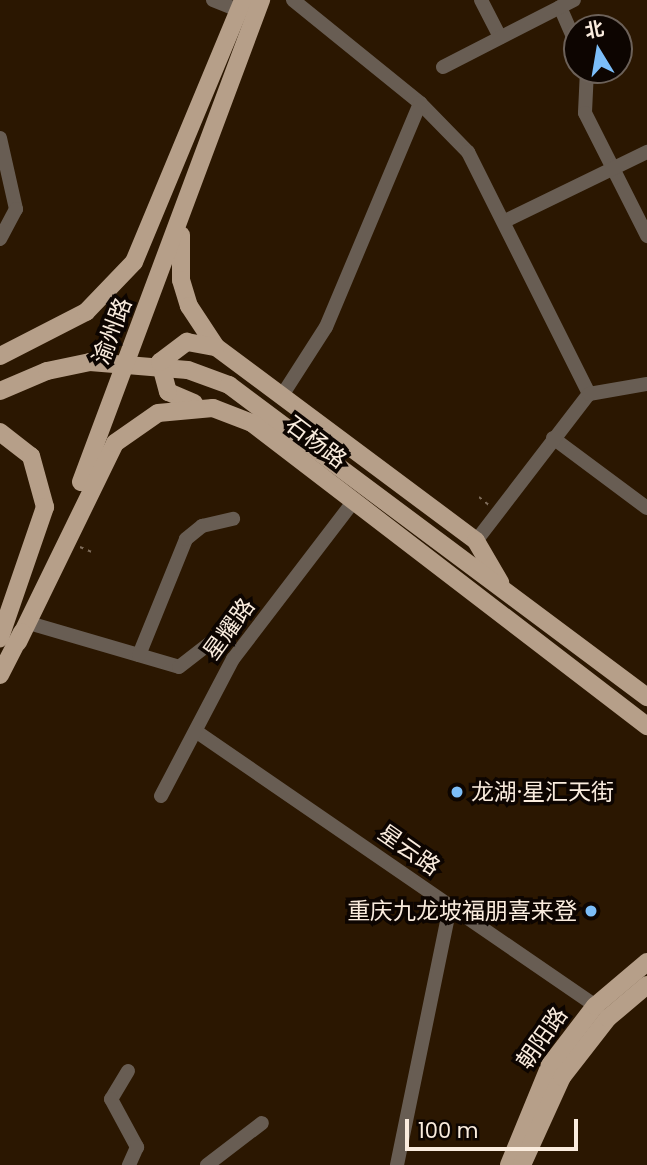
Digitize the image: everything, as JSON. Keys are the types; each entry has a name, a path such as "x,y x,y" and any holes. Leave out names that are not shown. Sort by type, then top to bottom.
{"main road":[{"name":"渝州路","path":"0,675 19,642 261,0"},
{"name":"渝州路","path":"0,356 86,312 134,262 240,5"},
{"path":"187,201 181,280 189,306 216,347 476,541 505,591"},
{"path":"213,408 176,397 159,371 164,355 178,345 216,347"},
{"name":"石杨路","path":"1,391 47,370 90,362 188,370 267,408 647,696"},
{"name":"石杨路","path":"19,642 115,443 158,413 213,408 252,423 647,726"},
{"path":"0,432 31,456 45,507 0,638"},
{"name":"朝阳路","path":"509,1165 533,1094 595,1006 647,961"},
{"name":"朝阳路","path":"522,1165 562,1077 608,1018 647,985"}],"street":[{"path":"213,0 240,5"},
{"path":"293,0 420,103 468,152 507,220 589,394"},
{"path":"481,0 500,37"},
{"path":"443,67 574,0"},
{"path":"560,7 563,14"},
{"path":"586,84 585,113 647,236"},
{"path":"281,397 326,327 420,103"},
{"path":"0,138 16,209 0,239"},
{"path":"507,220 647,152"},
{"path":"476,541 589,394 647,384"},
{"path":"553,438 647,508"},
{"name":"星耀路","path":"161,796 233,659 354,501"},
{"path":"139,655 186,539 202,526 233,519"},
{"path":"29,624 180,667 219,636"},
{"name":"星云路","path":"197,732 595,1006"},
{"path":"397,1165 450,906"},
{"path":"128,1071 111,1098 137,1147 129,1165"},
{"path":"207,1165 262,1122"}],"place":[{"name":"龙湖·星汇天街","path":"457,792"},
{"name":"重庆九龙坡福朋喜来登","path":"591,911"}]}
